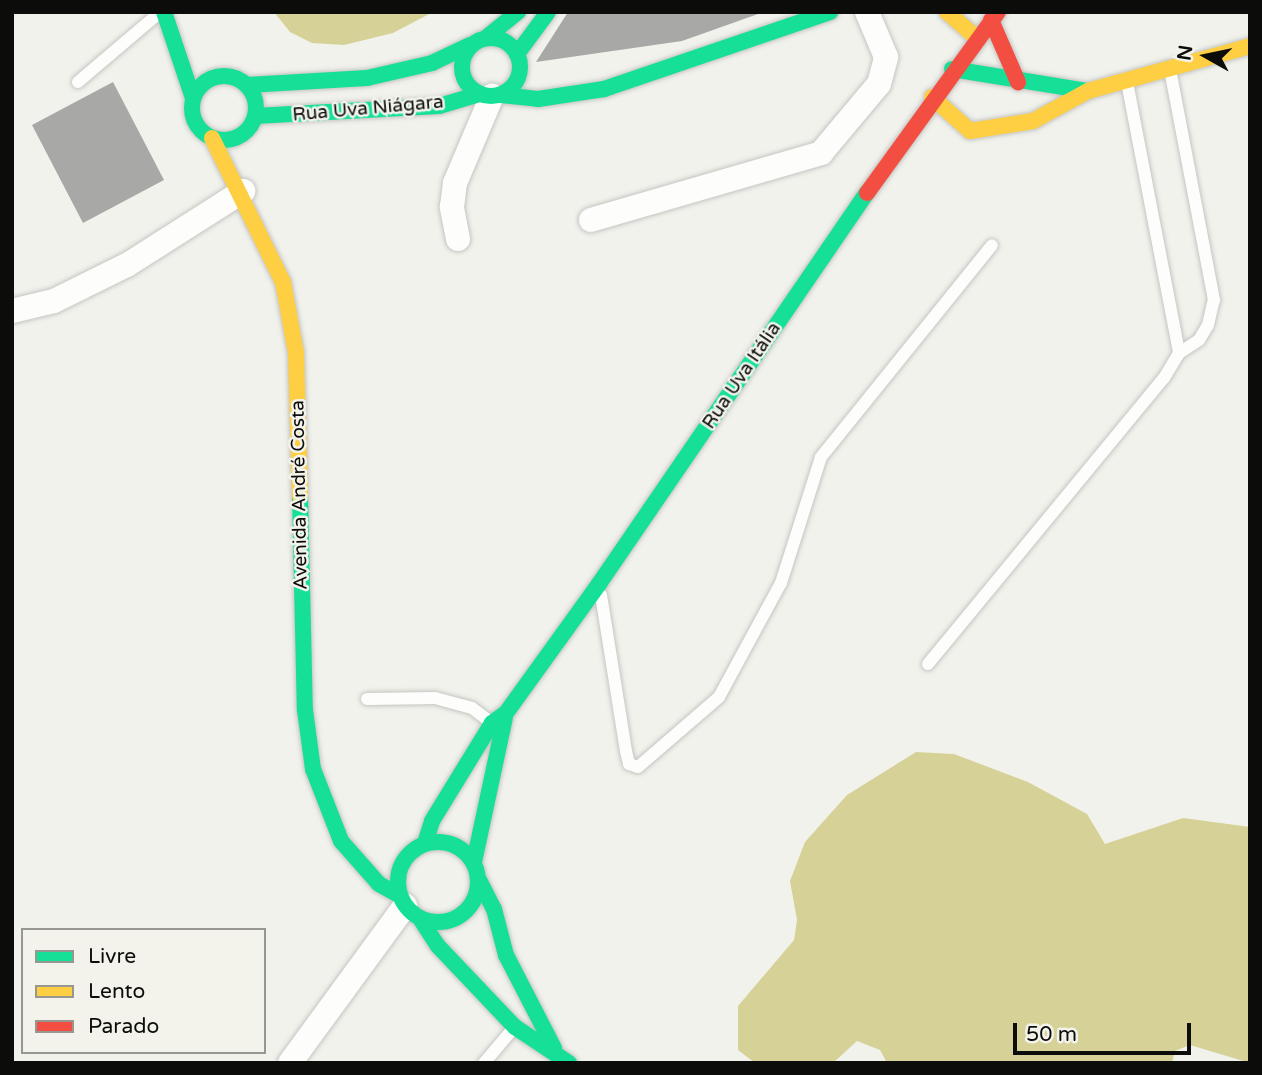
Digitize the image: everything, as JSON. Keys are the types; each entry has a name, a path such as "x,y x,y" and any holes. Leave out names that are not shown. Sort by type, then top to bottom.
{"main road":[{"path":"162,12 193,98 192,118 212,138 243,134 255,116 243,82 173,37"},
{"path":"518,12 487,37 470,45 462,73 491,95 538,99 604,89 626,79 830,12"},
{"path":"517,54 548,12"},
{"path":"947,12 976,37"},
{"path":"994,16 1018,82"},
{"name":"Rua Uva Itália","path":"420,846 432,821 599,584 932,97 994,16"},
{"path":"487,37 505,40 517,54 527,73 491,95"},
{"name":"Rua Uva Niágara","path":"243,82 367,78 432,64 470,45"},
{"path":"946,137 1033,121 1088,91 1126,78 1250,46"},
{"path":"952,69 1018,82 1088,91"},
{"path":"559,78 626,79"},
{"path":"193,98 206,80 243,82"},
{"name":"Rua Uva Niágara","path":"255,116 439,106 491,95"},
{"path":"932,97 970,131"},
{"name":"Avenida André Costa","path":"241,187 243,134"},
{"name":"Avenida André Costa","path":"212,138 241,187 283,282 296,353 305,710 313,769 341,841 379,884 408,907 438,946 515,1027 554,1048 569,1063"},
{"path":"898,148 922,143"},
{"name":"Rua Uva Itália","path":"474,862 497,728"},
{"path":"330,813 367,841"},
{"path":"395,846 453,844 474,862 479,880 475,900 461,916 442,923 408,907 400,870 420,846"},
{"name":"Avenida André Costa","path":"479,880 494,909 506,955 554,1048"}],"street":[{"path":"591,220 821,153 879,84 886,57 867,12"},
{"path":"458,239 452,206 455,183 491,95"},
{"path":"12,310 54,301 127,265 241,187"},
{"path":"290,1063 408,907"}],"lane":[{"path":"78,82 162,12"},
{"path":"928,664 1164,378 1179,353 1199,340 1214,300 1170,66"},
{"path":"1126,78 1179,353"},
{"path":"599,584 625,751 629,764 638,767 719,698 780,583 821,457 992,245"},
{"path":"367,699 435,698 472,708 497,728"},
{"path":"484,1063 515,1027"}],"shaded area":[{"path":"274,12 433,12 393,33 344,45 312,43 290,32"},
{"path":"916,752 954,754 1028,782 1087,814 1105,844 1183,818 1250,827 1250,1063 1190,1045 1175,1051 1172,1063 887,1063 880,1050 857,1041 833,1063 755,1063 738,1050 738,1006 794,940 797,920 790,881 805,842 847,795"}],"building":[{"path":"568,12 758,14 682,41 536,62"},
{"path":"113,82 164,180 83,223 32,125"}],"traffic: fast":[{"path":"164,12 193,98"},
{"path":"487,37 518,12"},
{"path":"517,54 548,12"},
{"path":"501,95 538,99 604,89 830,12"},
{"path":"485,38 497,38 512,46 520,61 520,67 520,73 512,88 497,96 485,96 470,88 462,73 462,61 470,46 485,38"},
{"path":"247,85 367,78 432,63 470,45"},
{"path":"952,69 1088,91"},
{"path":"218,76 230,76 247,85 254,96 256,108 254,120 247,131 230,140 218,140 206,135 197,126 192,114 192,102 197,90 206,81 218,76"},
{"path":"255,116 439,106 480,94"},
{"path":"425,843 432,821 492,723 506,713 599,584 867,193"},
{"path":"300,496 305,710 313,769 341,841 379,884 399,895"},
{"path":"474,862 505,718"},
{"path":"430,842 446,842 467,853 478,874 478,882 478,890 467,911 446,922 430,922 416,916 404,904 398,890 398,874 404,860 416,848 430,842"},
{"path":"479,880 494,909 506,955 554,1048"},
{"path":"421,920 438,946 515,1027 569,1063"}],"traffic: slow":[{"path":"947,12 976,37"},
{"path":"932,97 970,131 1033,121 1088,91 1250,46"},
{"path":"212,138 283,282 296,353 300,496"}],"traffic: jam":[{"path":"867,193 998,12"},
{"path":"991,20 1018,82"}]}
